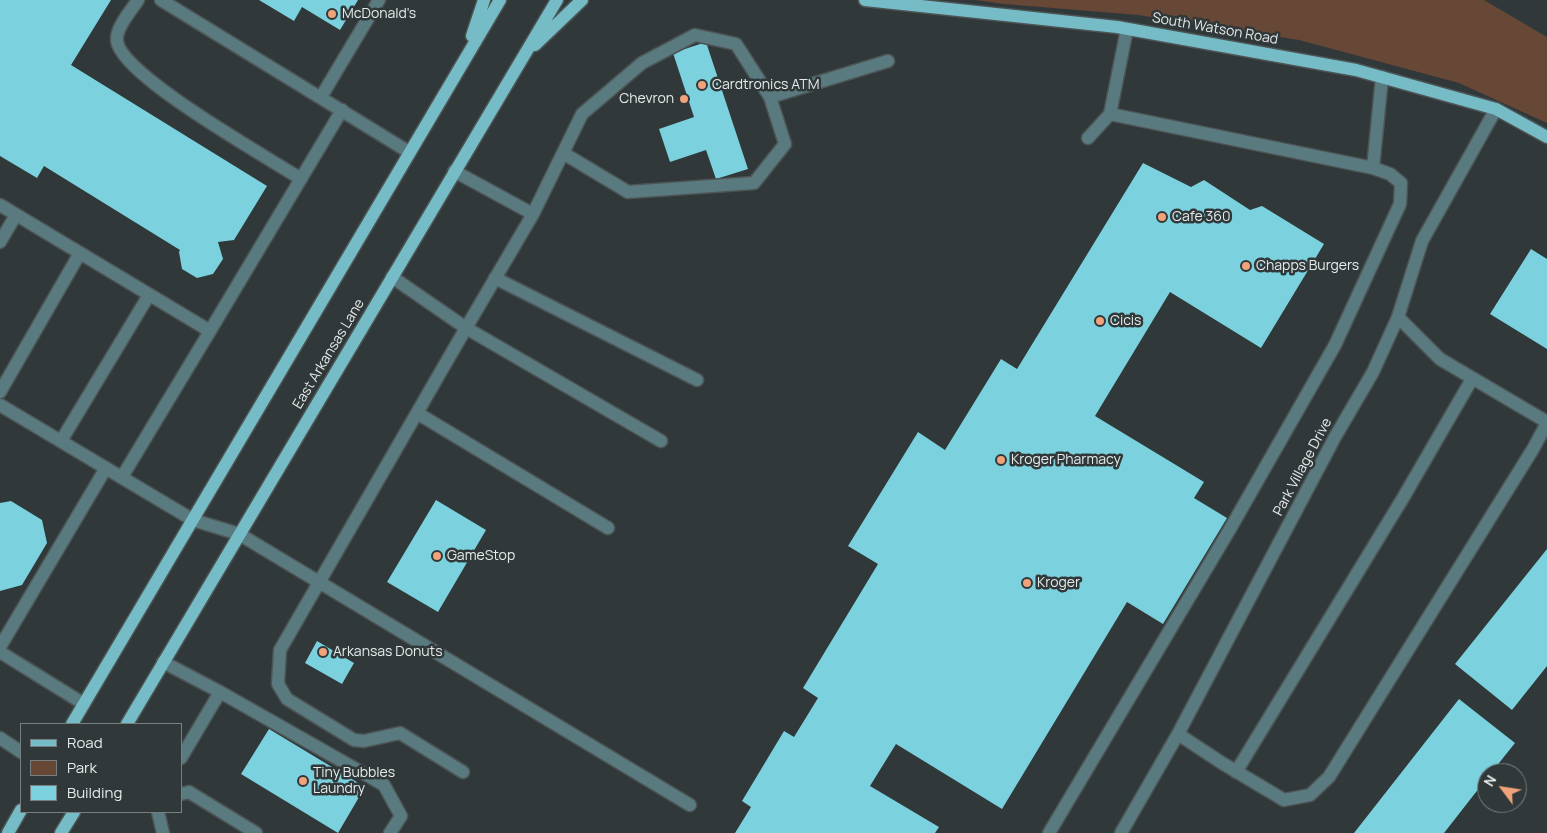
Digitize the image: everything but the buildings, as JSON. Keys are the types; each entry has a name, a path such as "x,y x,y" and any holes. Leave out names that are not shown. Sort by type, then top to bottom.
{"main road":[{"path":"466,56 484,0"},
{"path":"73,723 500,0"},
{"name":"East Arkansas Lane","path":"128,723 557,0"},
{"path":"521,59 582,0"},
{"name":"South Watson Road","path":"866,0 1127,29 1356,70 1496,109 1547,137"},
{"path":"8,833 20,812"},
{"path":"62,833 73,813"}],"street":[{"path":"138,0 120,28 116,40 130,65 147,80 301,179"},
{"path":"161,0 409,152"},
{"path":"321,97 379,0"},
{"path":"1088,138 1110,114 1127,29"},
{"path":"463,772 400,733 364,741 354,740 287,699 278,684 280,650 533,214 582,114 642,63 696,34 736,44 770,97 785,144 754,182 628,192 563,153"},
{"path":"770,97 888,61"},
{"path":"1373,168 1382,77"},
{"name":"Park Village Drive","path":"1121,833 1178,734 1335,437 1373,372 1398,317 1422,241 1496,109"},
{"path":"122,477 342,110"},
{"path":"1049,833 1230,529 1335,345 1400,204 1401,183 1390,174 1373,168 1110,114"},
{"path":"454,171 533,214"},
{"path":"0,205 210,331"},
{"path":"0,242 16,215"},
{"path":"0,392 80,253"},
{"path":"392,277 466,328 661,441"},
{"path":"495,278 697,380"},
{"path":"61,442 149,295"},
{"path":"1178,734 1236,772 1284,800 1310,795 1329,777 1523,465 1547,422 1440,359 1398,317"},
{"path":"1236,772 1398,506 1472,379"},
{"path":"0,405 193,520 239,534 690,805"},
{"path":"416,413 608,528"},
{"path":"0,647 106,468"},
{"path":"0,652 84,704"},
{"path":"163,662 220,692 384,786 401,816 390,833"},
{"path":"182,756 220,692"},
{"path":"0,738 20,751"},
{"path":"182,794 189,792 256,833"},
{"path":"158,813 162,833"}],"green space":[{"path":"975,0 1484,0 1547,37 1547,123 1459,83 1299,40 1138,15"}],"place":[{"name":"McDonald's","path":"332,14"},
{"name":"Cardtronics ATM","path":"702,85"},
{"name":"Chevron","path":"684,99"},
{"name":"Cafe 360","path":"1162,217"},
{"name":"Chapps Burgers","path":"1246,266"},
{"name":"Cicis","path":"1100,321"},
{"name":"Kroger Pharmacy","path":"1001,460"},
{"name":"GameStop","path":"437,556"},
{"name":"Kroger","path":"1027,583"},
{"name":"Arkansas Donuts","path":"323,652"},
{"name":"Tiny Bubbles Laundry","path":"303,781"}]}
